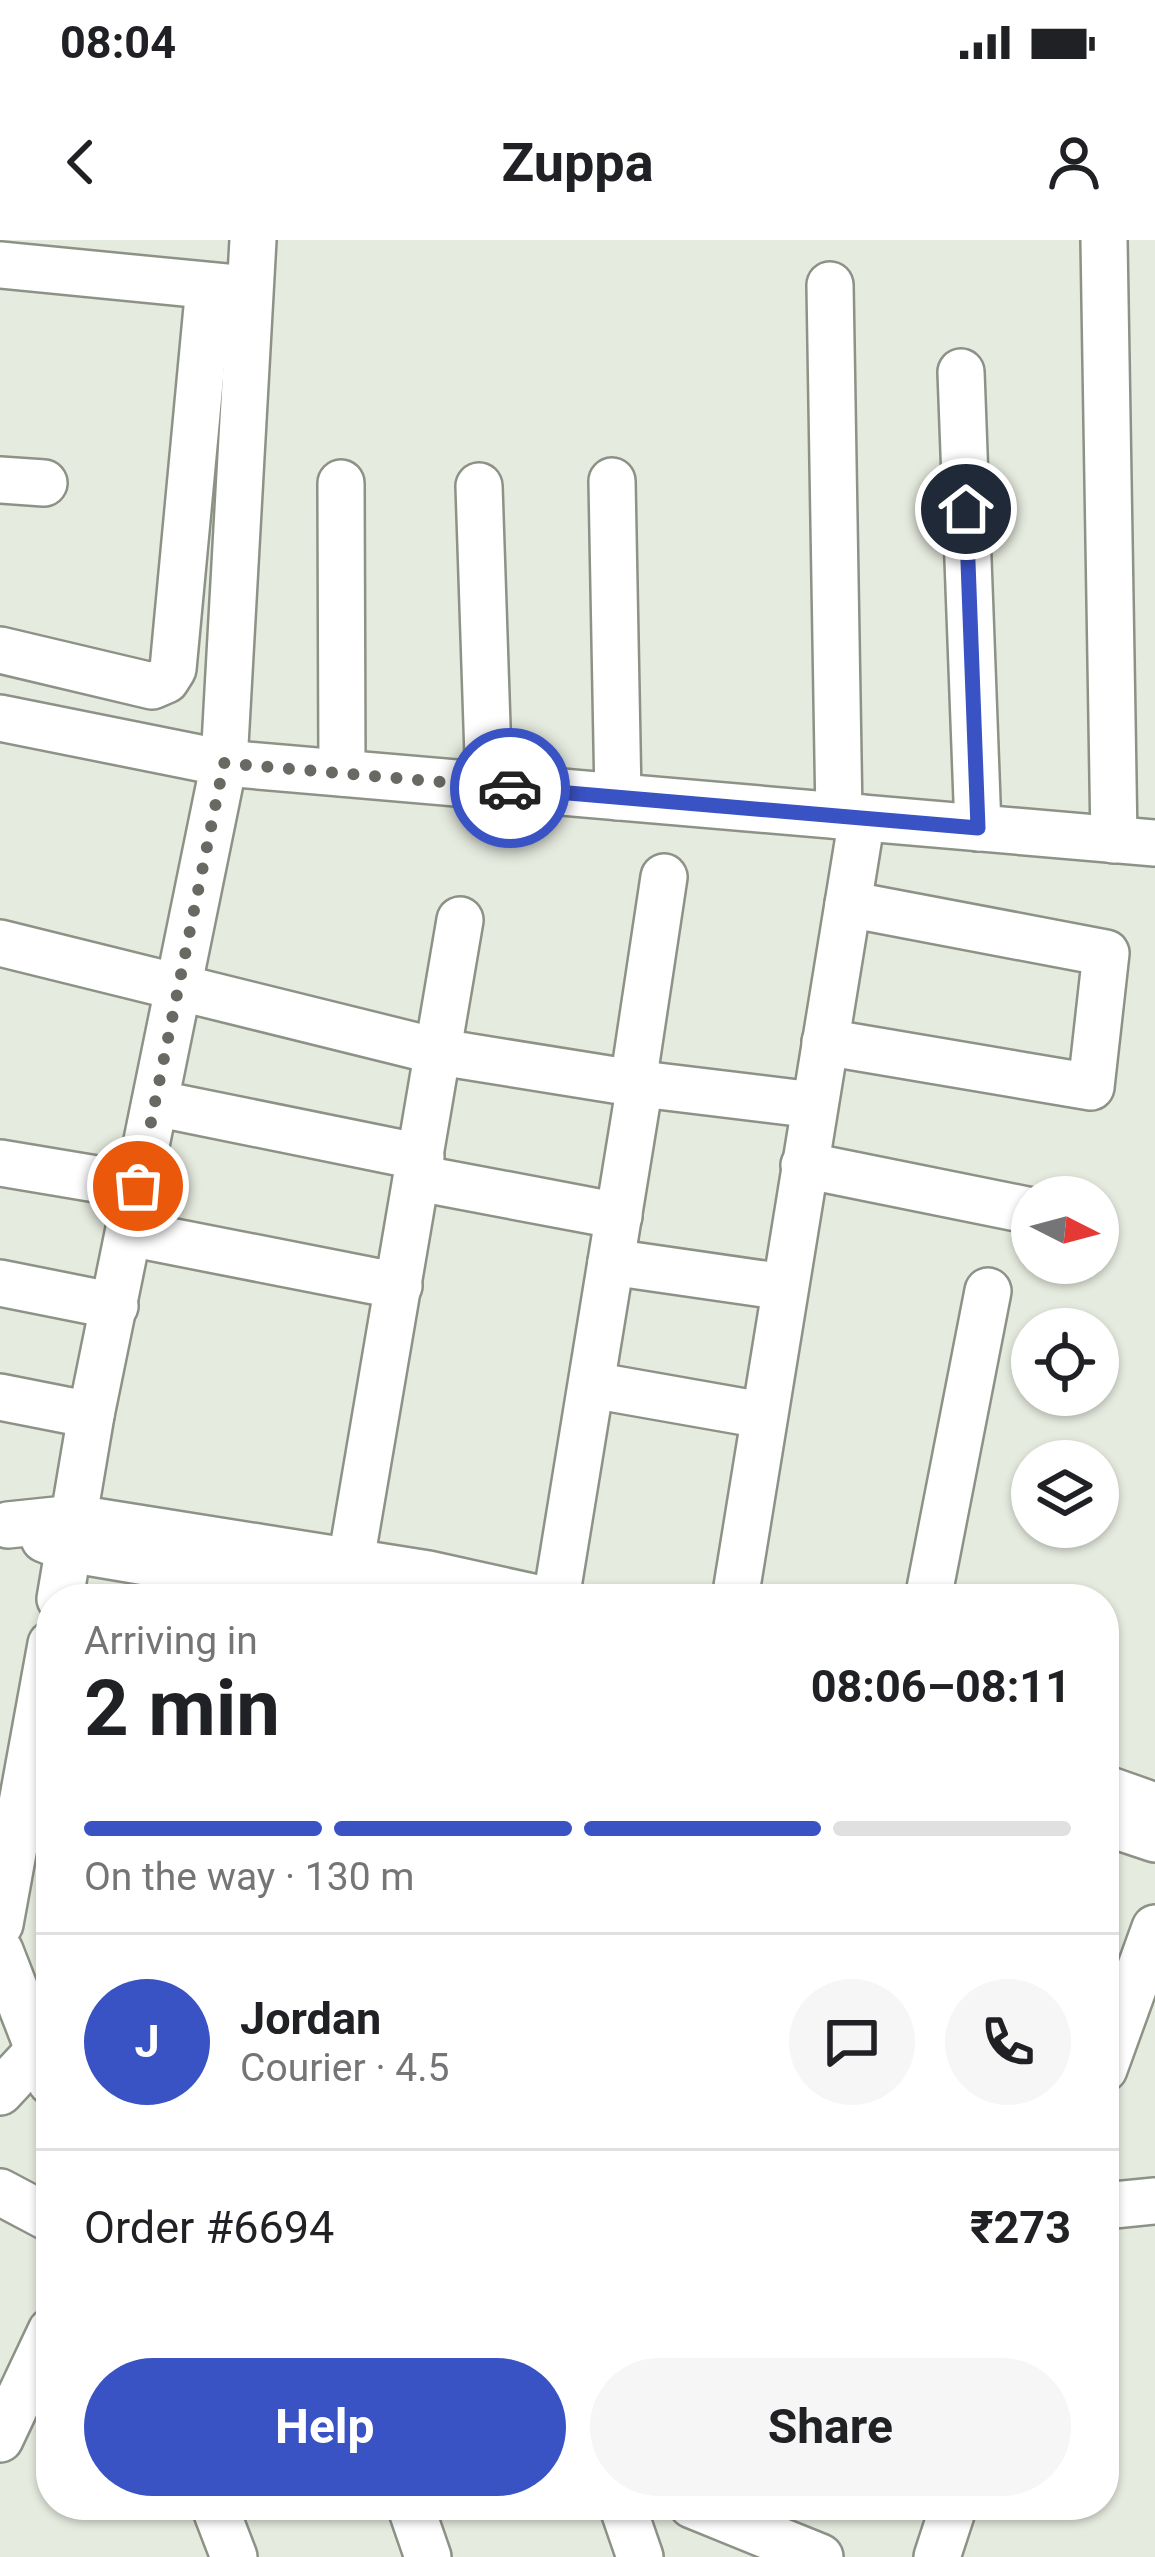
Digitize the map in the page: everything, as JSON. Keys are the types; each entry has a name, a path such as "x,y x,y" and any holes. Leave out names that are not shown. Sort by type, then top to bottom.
{"street":[{"path":"0,650 152,686 166,680 173,669 230,288 253,240"},
{"path":"0,718 224,763 1135,841 1104,240"},
{"path":"0,265 230,288"},
{"path":"736,1584 848,904 851,817 830,285"},
{"path":"63,1584 91,1415 224,763 230,288"},
{"path":"961,372 978,828"},
{"path":"612,481 618,797"},
{"path":"341,483 342,773"},
{"path":"479,486 489,786"},
{"path":"559,1584 619,1216 664,877"},
{"path":"825,1042 1091,1088 1106,953 848,904"},
{"path":"353,1584 460,920"},
{"path":"0,943 440,1052 814,1105"},
{"path":"155,1103 619,1216"},
{"path":"0,1163 138,1186"},
{"path":"804,1166 1011,1207"},
{"path":"129,1233 399,1286"},
{"path":"611,1262 784,1287"},
{"path":"0,1282 115,1306"},
{"path":"931,1584 988,1291"},
{"path":"592,1385 762,1415"},
{"path":"0,1397 91,1415"},
{"path":"4,1524 337,1584"},
{"path":"72,1533 219,1584"},
{"path":"370,1584 428,1574 473,1584"},
{"path":"0,1924 14,1762 36,1692"},
{"path":"1119,2028 1155,1928"},
{"path":"0,1951 36,2043"},
{"path":"0,2092 36,2071"},
{"path":"0,2192 36,2211"},
{"path":"1119,2205 1155,2201"},
{"path":"0,2439 36,2363"},
{"path":"220,2520 234,2557"},
{"path":"415,2520 428,2557"},
{"path":"627,2520 640,2557"},
{"path":"714,2520 745,2541 820,2557"},
{"path":"937,2557 949,2520"}],"way so far":[{"path":"138,1186 224,763 510,788"}],"route":[{"path":"510,788 978,828 966,509"}]}
